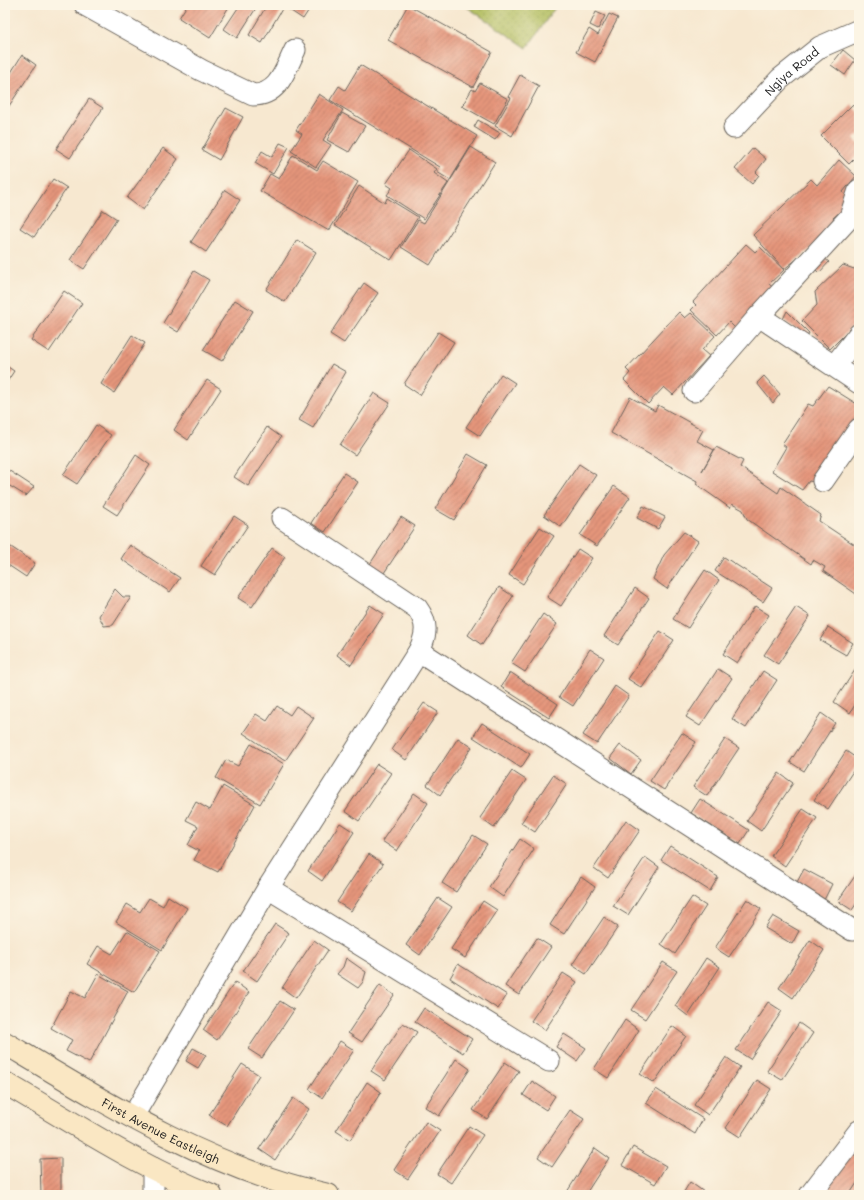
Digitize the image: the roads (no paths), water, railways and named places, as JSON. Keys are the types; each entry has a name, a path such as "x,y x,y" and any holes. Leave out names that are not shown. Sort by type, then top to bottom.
{"main road":[{"name":"First Avenue Eastleigh","path":"5,1043 190,1148 249,1172 328,1195"},
{"path":"5,1083 90,1134 184,1184 211,1195"}],"street":[{"path":"86,5 201,70 253,95 262,95 273,90 283,78 295,50"},
{"name":"Ngiya Road","path":"734,128 780,80 820,47 859,30"},
{"path":"694,391 759,316 850,217 858,199"},
{"path":"759,316 835,365 859,383"},
{"path":"835,365 859,334"},
{"path":"823,481 859,429"},
{"path":"132,1116 268,888 424,642 424,618 417,608 282,518"},
{"path":"419,651 852,930"},
{"path":"268,888 549,1061"},
{"path":"810,1195 859,1130"},
{"path":"153,1168 153,1195"}]}
